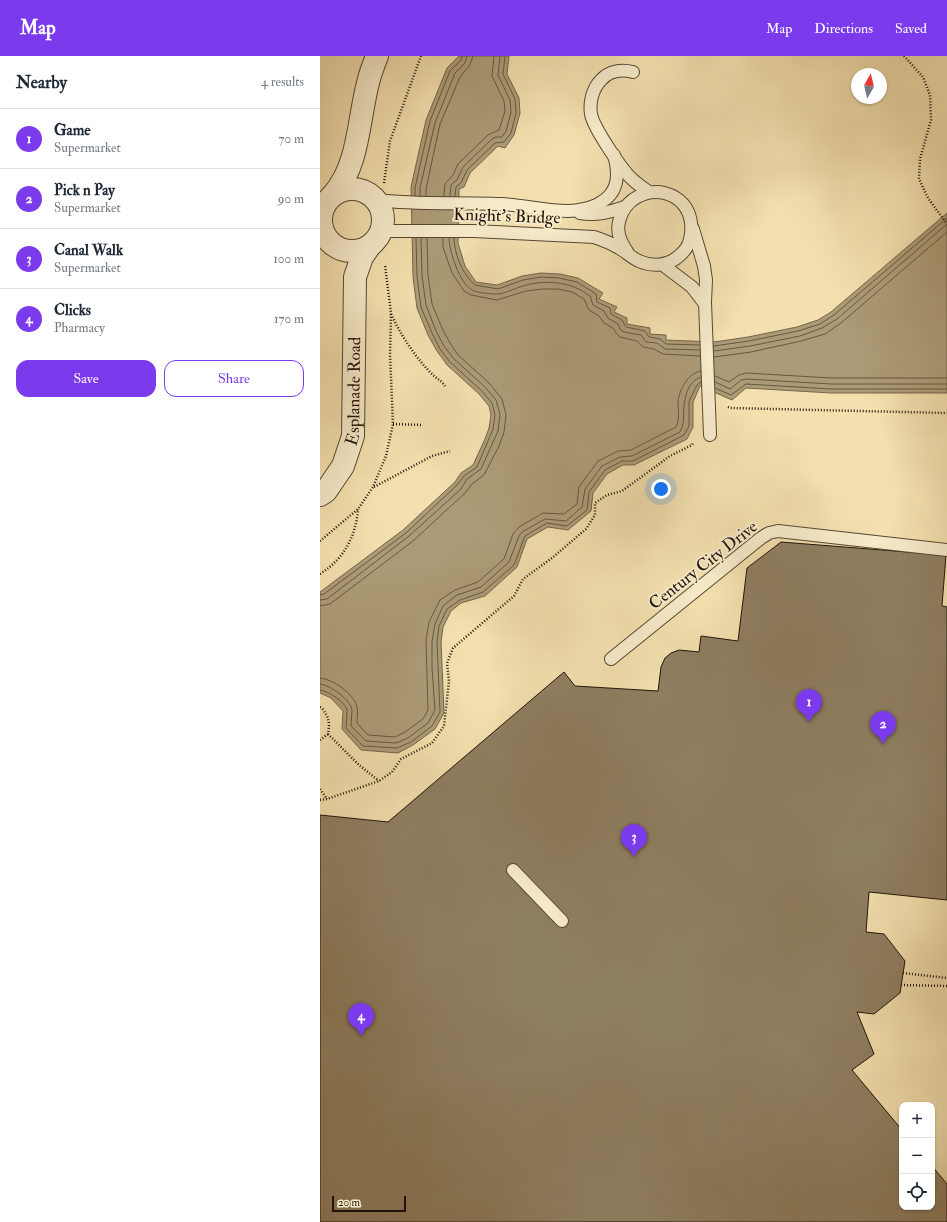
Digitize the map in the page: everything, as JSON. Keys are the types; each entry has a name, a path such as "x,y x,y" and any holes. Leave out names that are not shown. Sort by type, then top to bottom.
{"street":[{"path":"355,277 342,255 325,236 320,222 321,213 325,204 341,186 347,174 357,138 369,80 377,56"},
{"path":"325,236 342,250 351,251 360,250 379,236 382,215 377,199 360,172 357,138"},
{"path":"333,195 341,191 352,189 363,191 377,199"},
{"name":"Esplanade Road","path":"320,495 326,491 343,466 353,436 355,277 362,256 379,236"}],"lane":[{"name":"Knight's Bridge","path":"632,72 626,70 606,75 598,83 592,94 590,103 591,114 595,125 623,169 632,179 649,192"},
{"name":"Knight's Bridge","path":"569,211 592,207 602,202 612,194 616,186 618,176 614,155"},
{"name":"Knight's Bridge","path":"377,199 406,202 502,204 569,211 587,215 600,214 625,207 636,197 649,192 662,192 674,197 683,205 690,216 692,228 704,266 706,280 705,304 710,435"},
{"path":"625,207 619,222 619,228 620,239 628,253"},
{"path":"663,264 675,260 684,252 690,241 692,228"},
{"name":"Knight's Bridge","path":"379,236 404,231 473,231 594,237 607,241 628,253 638,261 650,265 663,264"},
{"path":"663,264 692,287 705,304"},
{"name":"Century City Drive","path":"610,659 761,538 769,534 778,532 947,550"},
{"path":"513,870 562,921"}],"path":[{"path":"377,199 384,182 390,141 422,56"},
{"path":"904,56 923,77 930,95 931,120 920,160 919,179 928,198 947,224"},
{"path":"320,540 358,509 373,487 386,456 393,424 390,355 391,313 385,264 379,236"},
{"path":"391,313 410,349 434,376 442,381 446,386"},
{"path":"708,397 730,408 947,413"},
{"path":"393,424 422,425"},
{"path":"320,800 328,799 379,781 392,772 401,759 432,743 444,726 450,681 448,663 453,648 514,596 523,579 552,558 586,529 595,515 595,503 607,495 622,490 670,456 692,445 694,440"},
{"path":"373,487 432,456 450,451"},
{"path":"320,574 332,567 347,548 357,519 358,509"},
{"path":"320,707 328,717 329,727 328,734 320,740"},
{"path":"328,734 359,765 379,781"},
{"path":"320,789 328,799"},
{"path":"903,973 947,978"},
{"path":"901,985 947,986"}],"water":[{"path":"459,56 509,56 507,74 519,98 520,113 514,135 505,148 498,146 470,173 464,187 459,189 458,243 465,266 476,282 497,285 522,276 541,273 560,274 578,278 603,293 599,299 617,307 614,312 627,318 627,324 650,328 650,334 666,335 666,340 714,342 797,327 818,320 831,312 947,213 947,393 831,393 746,388 732,400 700,386 693,402 693,427 687,439 634,465 623,465 607,474 593,493 591,511 568,530 548,527 527,539 517,567 485,596 461,603 451,611 443,627 441,642 444,713 435,729 413,745 398,753 361,750 342,729 343,711 331,698 320,693 320,592 403,530 455,482 461,473 473,465 489,428 491,415 489,406 479,394 447,365 437,351 428,335 417,308 413,277 411,187 426,120 447,68"}],"building":[{"path":"781,542 946,555 942,606 947,607 947,900 869,892 866,932 884,934 905,961 900,993 874,1014 857,1012 874,1054 852,1070 899,1126 899,1210 935,1210 935,1170 947,1184 947,1222 320,1222 320,815 388,822 564,672 575,686 658,691 661,667 665,658 671,653 679,650 699,652 701,636 738,641 747,568"}],"place":[{"name":"Game","path":"809,722"},
{"name":"Pick n Pay","path":"883,744"},
{"name":"Canal Walk","path":"634,857"},
{"name":"Clicks","path":"361,1036"}]}
